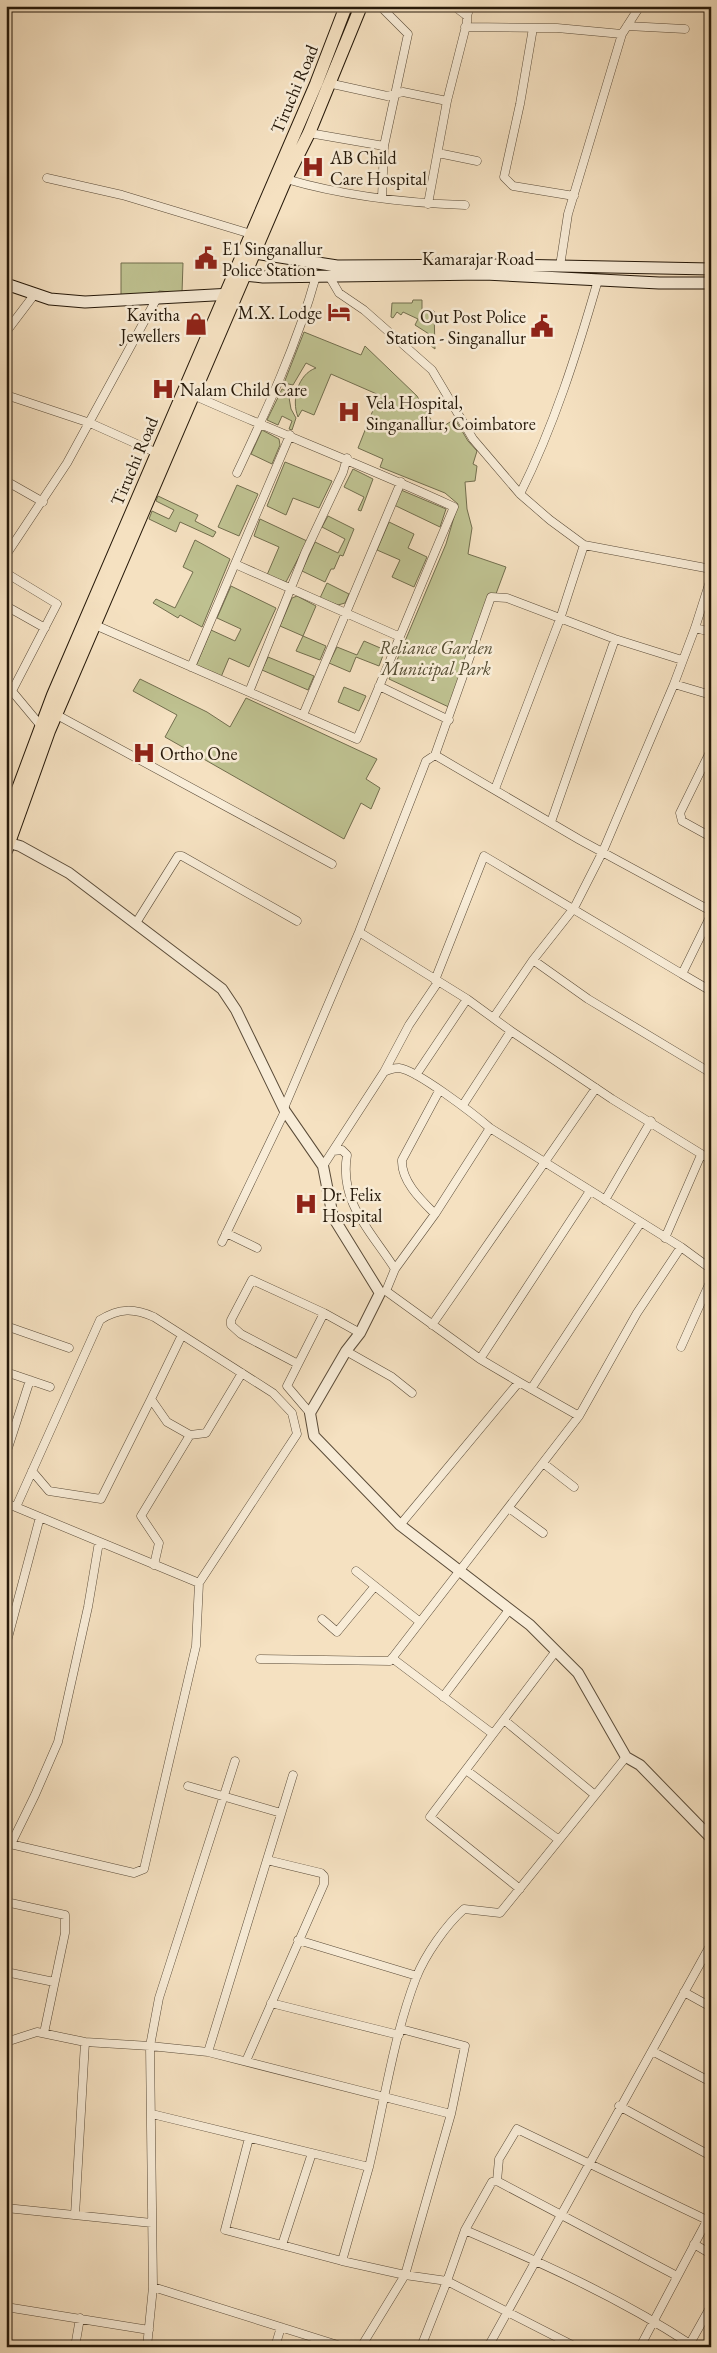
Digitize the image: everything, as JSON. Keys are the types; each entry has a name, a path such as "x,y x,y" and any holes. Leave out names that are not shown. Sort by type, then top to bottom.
{"highway":[{"name":"Tiruchi Road","path":"6,822 41,726 132,524 193,395 251,234 316,84 346,6"},
{"name":"Tiruchi Road","path":"8,847 57,715 95,626 157,453 230,294 244,275 254,253 308,133 360,6"}],"main road":[{"name":"Kamarajar Road","path":"254,253 336,266 373,264 711,269"},
{"name":"Kamarajar Road","path":"244,275 263,277 485,274 711,283"},
{"path":"6,284 34,294 85,302 230,294"}],"street":[{"path":"380,6 408,34 384,146 382,198"},
{"path":"454,6 467,16"},
{"path":"428,204 447,101 470,6"},
{"path":"560,266 568,214 622,34 640,6"},
{"path":"627,26 685,29"},
{"path":"465,27 533,28 622,34"},
{"path":"533,28 520,104 504,177 513,186 574,196"},
{"path":"328,83 387,96 397,92 447,101"},
{"path":"308,133 384,146"},
{"path":"438,153 477,161"},
{"path":"47,178 122,195 251,234"},
{"path":"286,179 324,190 428,204 465,205"},
{"path":"237,473 305,316 316,276"},
{"path":"329,276 339,293 364,310 432,370 472,439 520,494 550,520 584,545 711,569"},
{"path":"520,494 539,456 582,337 598,280"},
{"path":"6,332 34,294"},
{"path":"6,556 44,502 90,423 157,298"},
{"path":"6,395 90,423 157,453"},
{"path":"95,626 357,738 380,686 398,636 454,507 346,458 290,435 259,425 193,395"},
{"path":"191,667 290,435"},
{"path":"249,692 306,553 343,472 346,458"},
{"path":"6,481 44,502"},
{"path":"303,715 401,482"},
{"path":"495,789 560,618 584,545"},
{"path":"235,564 292,591 398,636"},
{"path":"6,573 57,604 12,691"},
{"path":"494,1017 533,960 574,908 603,851 674,684 711,578"},
{"path":"222,1242 285,1109 359,932 426,761 435,755 449,720 491,597 507,598 615,639 682,660"},
{"path":"6,606 45,628"},
{"path":"695,628 711,632"},
{"path":"551,822 615,639"},
{"path":"6,684 41,726"},
{"path":"674,684 711,695"},
{"path":"380,686 449,720"},
{"path":"57,715 332,864"},
{"path":"711,750 680,813 682,821 711,836"},
{"path":"435,755 711,911"},
{"path":"8,847 20,846 69,873 222,989 236,1010 285,1109 324,1166 333,1217 380,1294 360,1333 346,1351 310,1413"},
{"path":"136,923 178,856 182,856 298,921"},
{"path":"324,1166 384,1072 409,1025 437,981 484,856 711,991"},
{"path":"682,974 711,915"},
{"path":"359,932 467,998 511,1031 596,1088 711,1160"},
{"path":"533,960 588,999 711,1073"},
{"path":"416,1075 467,998"},
{"path":"463,1105 511,1031"},
{"path":"384,1072 400,1068 416,1075 463,1105 490,1128 681,1247 711,1269"},
{"path":"432,1326 596,1088"},
{"path":"435,1214 409,1184 402,1168 402,1160 439,1091"},
{"path":"605,1200 651,1122"},
{"path":"490,1128 435,1214 396,1269 386,1291 480,1359 579,1416"},
{"path":"334,1151 342,1150 347,1155 345,1170 346,1188 352,1202 396,1269"},
{"path":"665,1238 701,1155"},
{"path":"480,1359 590,1191"},
{"path":"531,1389 640,1222"},
{"path":"226,1233 256,1248"},
{"path":"260,1659 390,1661 579,1416 637,1313 681,1247"},
{"path":"298,1364 241,1334 231,1325 231,1320 248,1283 252,1280 256,1280 324,1313 360,1333"},
{"path":"681,1347 711,1280"},
{"path":"16,1507 100,1320 120,1310 139,1310 154,1317 274,1393 292,1413 297,1434 199,1583 196,1646 144,1869 134,1873 8,1843 36,1795 58,1742 88,1607 99,1542"},
{"path":"324,1313 287,1386 310,1413 314,1436 400,1525 530,1626 578,1673 626,1758 640,1766 711,1838"},
{"path":"6,1326 69,1348"},
{"path":"32,1471 49,1491 101,1499 182,1335"},
{"path":"346,1351 392,1377 412,1393"},
{"path":"6,1372 50,1387"},
{"path":"151,1399 167,1422 190,1436 206,1433 242,1373"},
{"path":"6,1454 30,1380"},
{"path":"400,1525 519,1382"},
{"path":"154,1565 158,1543 141,1516 190,1436"},
{"path":"543,1463 574,1487"},
{"path":"6,1504 199,1583"},
{"path":"509,1508 543,1533"},
{"path":"6,1645 40,1517"},
{"path":"356,1571 420,1622"},
{"path":"322,1619 337,1632 376,1586"},
{"path":"443,1696 509,1610"},
{"path":"520,1889 430,1818 556,1651"},
{"path":"392,1658 493,1734"},
{"path":"504,1720 595,1795"},
{"path":"342,2261 369,2167 400,2032 417,1976 449,1922 464,1909 500,1913 626,1758"},
{"path":"147,2347 153,2288 150,2046 159,1998 235,1761"},
{"path":"466,1770 560,1840"},
{"path":"208,2052 293,1775"},
{"path":"188,1786 281,1813"},
{"path":"246,2062 324,1884 324,1876 321,1873 267,1860"},
{"path":"6,1902 65,1915 65,1934 44,2033"},
{"path":"298,1940 417,1976"},
{"path":"488,2347 711,1944"},
{"path":"6,1972 54,1982"},
{"path":"684,1992 711,2007"},
{"path":"271,2003 465,2046 450,2114 405,2275 361,2347"},
{"path":"6,2042 37,2032 85,2042 208,2052 450,2114"},
{"path":"75,2215 85,2042"},
{"path":"652,2051 711,2082"},
{"path":"620,2106 711,2156"},
{"path":"152,2114 369,2167"},
{"path":"497,2181 499,2159 517,2129 707,2220"},
{"path":"249,2138 225,2230 342,2261 405,2275 447,2281 576,2347"},
{"path":"282,2245 312,2153"},
{"path":"497,2181 677,2276"},
{"path":"421,2347 465,2230 489,2186 497,2181"},
{"path":"6,2208 152,2223"},
{"path":"640,2347 711,2212"},
{"path":"465,2230 536,2260 654,2320 689,2345 711,2306"},
{"path":"694,2244 711,2254"},
{"path":"153,2288 344,2347"},
{"path":"6,2307 149,2330"},
{"path":"76,2347 80,2318"},
{"path":"275,2347 281,2327"}],"green space":[{"path":"121,263 183,263 182,293 159,291 158,293 121,295"},
{"path":"413,300 422,300 422,312 434,311 435,349 431,346 434,341 428,336 429,334 415,325 418,319 403,312 401,315 397,312 393,318 391,317 392,303 412,303"},
{"name":"Reliance Garden Municipal Park","path":"304,332 361,355 365,346 417,396 437,430 455,419 468,441 477,451 473,464 477,466 475,481 465,482 467,509 472,528 468,554 506,567 453,709 389,679 446,544 458,504 445,493 380,467 383,459 358,448 379,395 331,374 314,415 302,410 298,417 295,403 298,388 305,376 316,368 306,363 293,385 284,383"},
{"path":"282,389 288,392 291,409 296,418 292,430 289,429 292,421 282,416 278,425 267,420"},
{"path":"262,430 279,439 280,445 272,464 251,454"},
{"path":"285,462 332,481 319,508 293,498 286,515 267,506"},
{"path":"353,469 373,479 361,511 358,510 364,497 344,487"},
{"path":"237,485 258,494 239,536 218,527"},
{"path":"401,490 446,509 440,527 394,505"},
{"path":"158,496 198,515 195,521 216,532 213,537 180,522 176,532 149,519 152,511 169,519 174,510 156,501"},
{"path":"328,516 354,529 343,556 340,555 334,569 331,569 325,582 302,571 315,542 338,553 345,539 322,527"},
{"path":"260,519 307,541 286,582 267,575 279,547 254,536"},
{"path":"389,522 414,534 408,548 427,557 414,587 392,577 400,560 377,550"},
{"path":"195,540 230,559 202,627 180,615 178,618 153,603 156,599 175,608 193,572 183,567"},
{"path":"327,583 349,594 345,603 338,605 320,598"},
{"path":"231,586 276,608 249,667 229,658 221,677 196,666 211,630 235,641 241,629 217,618"},
{"path":"297,596 316,606 303,636 280,626 292,598"},
{"path":"303,636 326,646 320,660 296,651"},
{"path":"364,641 385,650 379,666 356,657 350,672 329,663 337,647 357,655"},
{"path":"268,657 314,676 308,690 262,670"},
{"path":"140,679 207,712 230,727 246,698 377,759 366,779 380,788 371,809 361,803 344,839 165,737 177,715 133,691"},
{"path":"344,687 366,696 359,711 338,702"}],"place":[{"name":"AB Child Care Hospital","path":"313,167"},
{"name":"E1 Singanallur Police Station","path":"206,258"},
{"name":"M.X. Lodge","path":"339,312"},
{"name":"Kavitha Jewellers","path":"196,324"},
{"name":"Out Post Police Station - Singanallur","path":"542,326"},
{"name":"Nalam Child Care","path":"163,389"},
{"name":"Vela Hospital, Singanallur, Coimbatore","path":"349,412"},
{"name":"Ortho One","path":"144,753"},
{"name":"Dr. Felix Hospital","path":"306,1204"}]}
